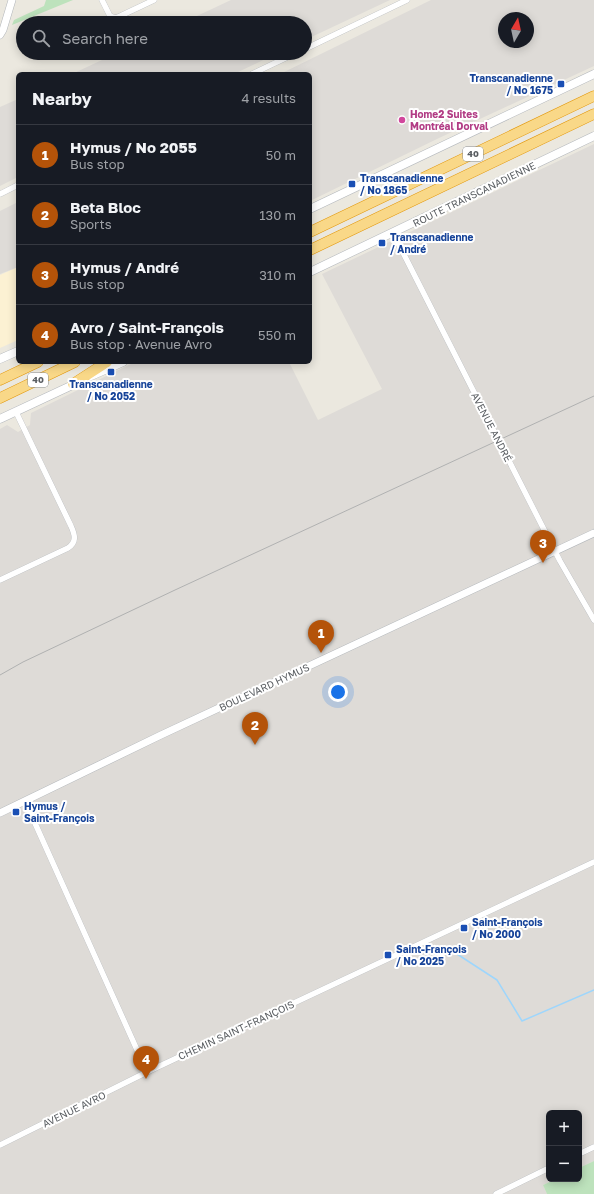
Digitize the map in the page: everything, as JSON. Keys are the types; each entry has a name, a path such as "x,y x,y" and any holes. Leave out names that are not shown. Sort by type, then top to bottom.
{"highway":[{"name":"40","path":"312,230 594,96"},
{"name":"40","path":"312,249 594,114"},
{"name":"40","path":"0,380 34,364"},
{"name":"40","path":"0,398 71,364"},
{"path":"73,384 105,364"}],"main road":[{"path":"312,208 594,74"},
{"name":"ROUTE TRANSCANADIENNE","path":"312,271 594,136"},
{"path":"0,359 16,352"},
{"path":"0,419 118,364"}],"street":[{"path":"0,34 12,0"},
{"path":"102,0 110,16"},
{"path":"120,16 154,0"},
{"path":"312,45 407,0"},
{"path":"256,72 281,60"},
{"path":"0,194 16,186"},
{"name":"AVENUE ANDRÉ","path":"393,233 555,551 594,620"},
{"path":"0,580 68,548 73,543 75,538 71,526 16,412"},
{"name":"BOULEVARD HYMUS","path":"0,813 168,732 594,533"},
{"path":"25,801 147,1072"},
{"name":"CHEMIN SAINT-FRANÇOIS","path":"147,1072 594,862"},
{"name":"AVENUE AVRO","path":"0,1145 147,1072"},
{"path":"582,1153 594,1147"},
{"path":"496,1194 546,1169"}],"shaded area":[{"path":"231,0 390,0 312,37 312,16 197,16"},
{"path":"431,0 594,0 594,66 439,138 312,200 312,72 284,72 309,60 312,60 312,58"},
{"path":"102,60 263,60 238,72 76,72"},
{"path":"16,100 16,178 0,186 0,107"},
{"path":"594,144 594,1161 582,1167 582,1110 546,1110 546,1182 550,1182 543,1185 547,1194 0,1194 0,429 7,425 18,432 30,425 31,413 131,364 290,364 318,420 382,389 322,274"},
{"path":"16,203 16,268 0,274 0,211"},
{"path":"16,268 16,341 0,348 0,275"}],"green space":[{"path":"46,0 73,0 34,16 23,16 44,6"},
{"path":"16,19 16,23 12,25"},
{"path":"594,1161 594,1194 547,1194 543,1185 550,1182 582,1182 582,1167"}],"waterway":[{"path":"457,954 497,980 522,1021 594,990"}],"tram line":[{"path":"0,675 23,662 175,590 594,396"}],"place":[{"name":"Transcanadienne / No 1675","path":"561,84"},
{"name":"Home2 Suites Montréal Dorval","path":"402,120"},
{"name":"Transcanadienne / No 1865","path":"352,184"},
{"name":"Transcanadienne / André","path":"382,243"},
{"name":"Transcanadienne / No 2052","path":"111,372"},
{"name":"Hymus / André","path":"543,563"},
{"name":"Hymus / No 2055","path":"321,653"},
{"name":"Beta Bloc","path":"255,745"},
{"name":"Hymus / Saint-François","path":"16,812"},
{"name":"Saint-François / No 2000","path":"464,928"},
{"name":"Saint-François / No 2025","path":"388,955"},
{"name":"Avro / Saint-François","path":"146,1079"}]}
